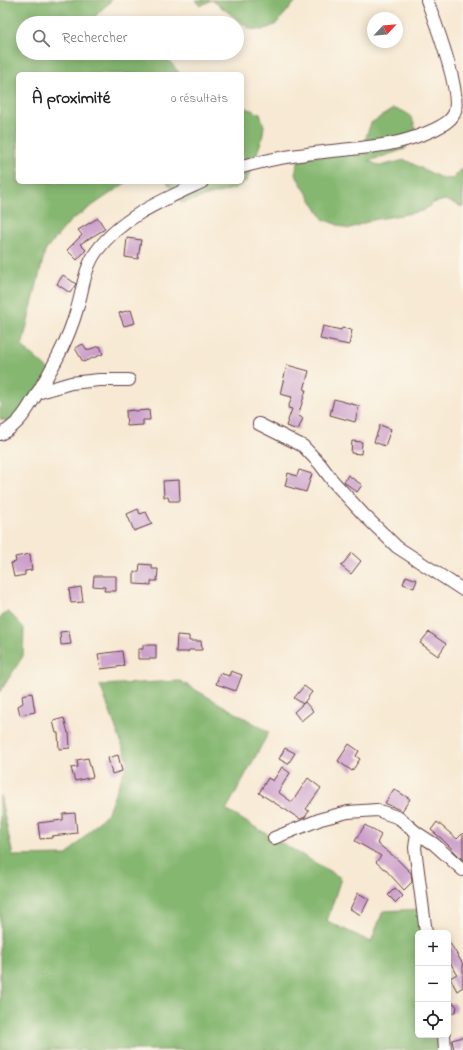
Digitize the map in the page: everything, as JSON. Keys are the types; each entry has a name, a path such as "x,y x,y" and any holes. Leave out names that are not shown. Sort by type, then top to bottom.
{"street":[{"path":"244,167 286,157 390,144 435,129 446,123 454,115 456,103 455,92 452,76 427,0"},
{"path":"0,434 16,424 25,413 60,354 71,330 89,265 96,252 115,232 130,220 155,205 198,184"},
{"path":"37,393 71,383 99,380 129,380"},
{"path":"259,424 303,446 363,514 397,547 463,590"},
{"path":"274,838 320,820 348,812 377,810 399,818 417,833 434,844 463,870"},
{"path":"417,833 415,848 416,861 426,930"},
{"path":"444,1038 445,1050"}],"green space":[{"path":"0,0 112,0 96,16 16,16 16,60 169,60 178,72 16,72 16,184 124,184 70,221 45,251 22,346 50,371 16,424 0,419"},
{"path":"195,0 212,0 200,6"},
{"path":"212,0 297,0 275,25 262,30 250,29 244,24 244,16 233,16"},
{"path":"244,107 260,114 264,126 262,139 247,180 244,182"},
{"path":"393,109 407,113 410,116 414,122 416,133 405,149 369,161 380,166 405,160 439,177 452,179 463,168 463,207 445,200 433,203 423,211 372,220 348,229 323,219 295,174 298,161 310,156 362,148 371,123"},
{"path":"168,184 242,184 236,188 181,203"},
{"path":"9,612 24,628 23,656 0,692 0,617"},
{"path":"180,681 269,732 226,810 341,878 327,921 371,942 383,911 422,909 426,930 415,930 415,1038 444,1038 445,1050 0,1050 0,795 13,856 67,855 108,812 128,761 100,685"}],"building":[{"path":"98,218 105,229 80,244 86,250 77,260 67,250 82,235 78,230"},
{"path":"127,238 141,240 138,259 125,257"},
{"path":"63,275 76,284 70,293 57,284"},
{"path":"131,310 135,323 124,326 119,313"},
{"path":"323,326 341,330 342,328 352,330 349,345 320,339"},
{"path":"83,344 87,350 100,346 103,354 83,362 75,348"},
{"path":"287,365 309,371 304,390 306,390 298,416 303,418 298,430 286,426 292,409 288,408 292,397 280,394"},
{"path":"334,399 359,406 355,422 330,415"},
{"path":"149,410 150,420 143,420 143,425 127,426 126,411"},
{"path":"380,425 391,429 385,446 374,442"},
{"path":"352,441 362,442 361,454 351,453"},
{"path":"299,470 312,474 306,492 285,486 288,473 297,476"},
{"path":"348,475 362,485 357,492 344,482"},
{"path":"179,480 180,501 169,501 168,497 164,497 163,481"},
{"path":"138,509 140,514 146,512 152,524 134,531 127,514"},
{"path":"352,553 361,561 351,574 341,566"},
{"path":"30,554 32,570 25,571 25,575 14,577 11,563 16,562 15,557"},
{"path":"140,564 152,565 152,569 158,569 157,581 151,581 151,585 134,584 134,572 139,572"},
{"path":"94,576 116,576 116,591 104,591 105,587 93,586"},
{"path":"406,576 417,580 414,588 403,584"},
{"path":"81,587 83,602 71,603 69,589"},
{"path":"69,631 71,644 61,645 60,632"},
{"path":"429,632 446,644 438,656 420,643"},
{"path":"177,635 189,636 189,641 201,641 202,650 176,652"},
{"path":"143,645 156,645 156,659 138,659 138,649 143,649"},
{"path":"122,651 124,666 101,669 98,654"},
{"path":"231,671 242,675 236,691 216,684 220,673 229,676"},
{"path":"304,686 312,692 303,704 294,698"},
{"path":"32,693 35,712 20,715 18,706 23,703 22,695"},
{"path":"305,702 313,711 301,721 294,712"},
{"path":"64,718 69,733 70,748 59,749 58,733 56,733 53,721"},
{"path":"349,744 359,751 356,756 360,759 352,771 338,761"},
{"path":"285,748 295,753 288,764 279,759"},
{"path":"118,755 122,771 112,774 108,758"},
{"path":"88,758 93,777 75,781 71,768 78,767 77,760"},
{"path":"282,767 290,773 278,792 292,802 308,778 321,788 306,809 309,811 305,817 300,819 259,793 268,778 273,781"},
{"path":"394,789 410,799 402,811 385,803"},
{"path":"75,813 77,833 40,839 38,823 63,820 63,814"},
{"path":"437,822 457,839 463,833 463,860 431,830"},
{"path":"365,825 381,835 377,843 397,859 411,873 412,882 404,890 384,868 376,862 381,856 355,841"},
{"path":"395,888 403,896 396,903 388,895"},
{"path":"358,893 369,899 361,915 350,909"},
{"path":"451,945 463,964 463,987 457,991 451,977 457,974 451,964"},
{"path":"451,1003 454,1003 457,1007 456,1011 451,1013"},
{"path":"463,1037 463,1050 454,1050 452,1040"}]}
